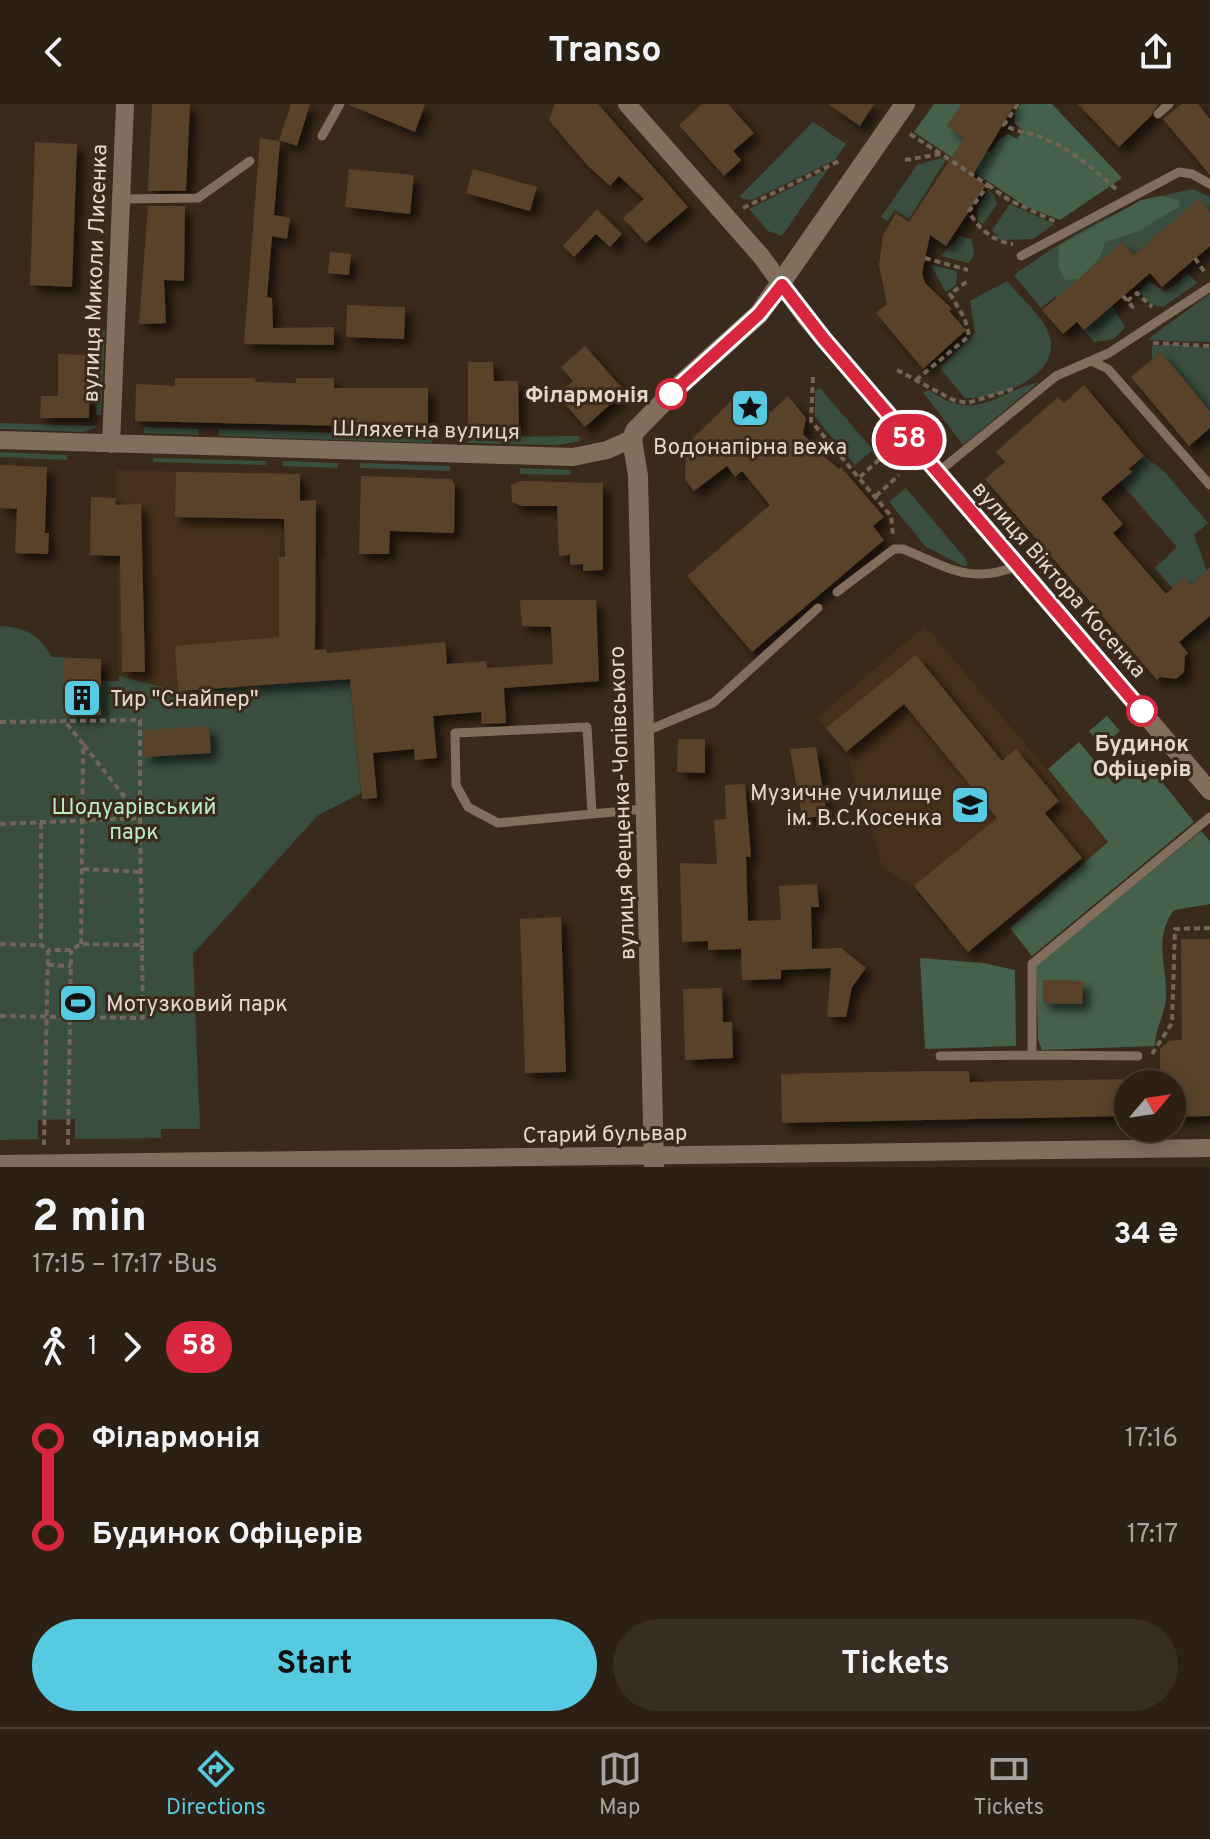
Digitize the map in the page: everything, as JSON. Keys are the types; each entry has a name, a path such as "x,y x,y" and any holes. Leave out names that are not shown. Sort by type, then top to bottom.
{"street":[{"name":"вулиця Миколи Лисенка","path":"111,444 125,104"},
{"name":"вулиця Віктора Косенка","path":"627,104 761,256 806,318 1210,791"},
{"path":"632,439 645,420 759,314 905,104"},
{"name":"Шляхетна вулиця","path":"0,440 573,457 607,450 632,439"},
{"name":"вулиця Фещенка-Чопівського","path":"632,439 638,476 654,1162"},
{"name":"Старий бульвар","path":"0,1164 654,1162 1210,1148"}],"lane":[{"path":"322,136 340,104"},
{"path":"1158,114 1169,104"},
{"path":"121,199 198,198 250,161"},
{"path":"1021,256 1179,172 1192,174 1210,184"},
{"path":"937,473 1056,376 1151,328 1209,282"},
{"path":"1091,361 1108,369 1210,485"},
{"path":"837,592 894,549 903,549 965,575 995,575 1017,566"},
{"path":"644,732 713,703 818,608"},
{"path":"592,813 587,727 455,733 456,785 468,807 498,823 645,809"},
{"path":"1032,1055 1032,964 1210,817"},
{"path":"940,1056 1138,1056"}],"path":[{"path":"1018,104 1004,125 1017,133 1043,137 1065,148 1127,199"},
{"path":"910,134 1030,211 1062,224 1052,231"},
{"path":"905,160 941,154"},
{"path":"743,208 841,160"},
{"path":"988,185 969,211 974,221 1000,242 1026,243"},
{"path":"925,258 968,270"},
{"path":"1195,258 1209,282"},
{"path":"916,380 969,336 965,319 950,294 969,280"},
{"path":"1123,296 1136,311"},
{"path":"947,303 953,298"},
{"path":"1147,344 1170,341 1210,346"},
{"path":"897,370 953,400 968,403 1056,376"},
{"path":"813,377 811,421 891,516 894,549"},
{"path":"860,477 883,456"},
{"path":"876,496 899,475"},
{"path":"0,722 140,720 143,1018 0,1016"},
{"path":"67,723 140,817"},
{"path":"81,944 83,744"},
{"path":"0,824 140,817"},
{"path":"41,822 41,945"},
{"path":"83,869 140,872"},
{"path":"1138,1056 1150,1056 1172,1023 1175,929 1210,928"},
{"path":"0,944 41,945 48,950 71,950 81,944 142,945"},
{"path":"44,1145 48,950"},
{"path":"68,1145 71,950"},
{"path":"48,965 71,966"}],"shaded area":[{"path":"116,470 300,474 283,496 280,556 326,557 328,680 178,691 119,676"},
{"name":"Музичне училище ім. В.С.Косенка","path":"925,626 1108,842 1010,928 968,952 914,886 883,868 846,753 817,718"}],"green space":[{"path":"934,104 962,104 947,126 990,152 1000,138 1008,134 1017,139 1023,130 1015,124 1015,113 1021,104 1052,104 1122,178 1060,220 1025,206 914,132"},
{"path":"813,122 846,144 835,160 752,200 743,199 740,196"},
{"path":"941,158 946,160 909,219 895,210 887,221 881,217 917,165"},
{"path":"828,169 782,236 768,231 749,209"},
{"path":"988,189 994,194 997,204 983,224 978,221 977,210"},
{"path":"1193,189 1210,197 1210,211 1199,199 1134,255 1122,242 1058,300 1055,297 1041,308 1014,275 1055,247 1121,211"},
{"path":"1160,196 1179,200 1180,206 1139,231 1105,242 1099,259 1079,279 1065,280 1058,266 1059,246 1141,200"},
{"path":"1010,204 1054,224 1033,239 1000,240 992,230"},
{"path":"959,236 972,242 973,255 968,263 941,256"},
{"path":"931,265 957,271 956,285 946,292"},
{"path":"1188,273 1197,283 1163,307 1150,304 1139,291 1149,281 1165,292"},
{"path":"1007,281 1046,328 1051,350 1047,362 1024,383 1009,390 965,398 940,368 975,333 970,301"},
{"path":"1210,294 1210,342 1147,340 1201,300"},
{"path":"1112,306 1125,327 1114,339 1094,342 1084,330"},
{"path":"98,330 105,330 101,415 96,415"},
{"path":"1171,344 1210,348 1210,411 1161,352 1152,359 1152,346"},
{"path":"1039,382 963,445 923,392 929,390 945,400 973,405"},
{"path":"820,388 873,450 855,465 815,417 815,391"},
{"path":"0,423 98,426 84,432 0,429"},
{"path":"144,427 199,429 199,435 144,433"},
{"path":"219,429 432,436 432,443 219,436"},
{"path":"579,436 580,441 558,445 468,443 468,437"},
{"path":"0,452 67,455 67,460 0,457"},
{"path":"1144,456 1164,471 1208,523 1194,535 1207,571 1191,585 1184,577 1172,588 1155,568 1177,547 1120,482"},
{"path":"153,458 266,461 266,465 153,462"},
{"path":"283,461 338,463 338,468 283,466"},
{"path":"360,463 450,466 450,471 360,468"},
{"path":"520,468 571,470 570,475 520,474"},
{"path":"906,488 968,565 963,566 926,547 889,502"},
{"name":"Шодуарівський парк","path":"0,626 31,634 52,657 101,659 101,681 119,681 119,676 178,691 350,679 361,793 317,816 193,954 200,1129 161,1129 161,1138 75,1139 75,1119 38,1120 38,1139 0,1140"},
{"path":"1107,716 1120,731 1102,747 1089,731"},
{"path":"1079,742 1115,785 1144,759 1194,822 1032,956 1010,928 1108,842 1048,769"},
{"path":"1201,831 1210,841 1210,904 1174,910 1164,931 1162,952 1166,1003 1155,1046 1042,1050 1038,1040 1036,965"},
{"path":"920,958 983,963 1015,970 1016,1046 925,1049"}],"building":[{"path":"152,104 190,104 186,191 148,191"},
{"path":"291,104 310,104 297,146 279,140"},
{"path":"347,104 425,104 415,132"},
{"path":"555,104 598,104 688,207 646,243 623,218 644,199 619,176 610,186 587,165 549,120"},
{"path":"702,104 728,104 754,133 733,151 741,160 724,176 679,125"},
{"path":"828,104 874,104 860,126"},
{"path":"962,104 1015,104 972,176 986,185 946,246 930,235 922,273 925,283 952,309 949,311 966,330 923,369 876,313 887,304 879,265 883,235 896,213 909,222 964,138 947,126"},
{"path":"1078,104 1158,104 1151,116 1119,147"},
{"path":"1182,104 1198,104 1210,119 1210,175 1163,119"},
{"path":"260,138 280,141 274,215 290,218 287,239 272,236 267,297 272,298 273,328 334,327 334,345 244,344"},
{"path":"35,142 77,144 72,287 30,285"},
{"path":"349,169 414,175 410,214 345,207"},
{"path":"473,169 537,187 530,211 466,193"},
{"path":"1199,199 1210,211 1210,246 1162,287 1150,273 1084,330 1077,322 1063,334 1042,310 1122,242 1134,255"},
{"path":"148,206 185,206 184,281 164,280 166,323 139,324"},
{"path":"597,209 622,234 610,247 596,234 574,257 563,246"},
{"path":"330,252 351,254 349,275 328,273"},
{"path":"347,305 405,307 404,339 346,337"},
{"path":"585,346 625,391 585,427 557,395 573,381 561,367"},
{"path":"1161,352 1210,411 1210,428 1189,446 1131,377"},
{"path":"58,354 90,355 89,418 40,418 41,396 58,396"},
{"path":"468,362 493,362 494,381 518,381 519,428 468,427"},
{"path":"175,378 255,378 256,382 296,383 296,378 334,378 334,388 428,388 428,428 135,421 136,384 175,386"},
{"name":"Будинок Офіцерів","path":"1084,385 1144,456 1129,469 1132,472 1101,498 1123,524 1113,533 1166,594 1184,577 1191,585 1210,568 1210,616 1179,642 1188,653 1184,672 1176,679 1160,677 1157,680 985,479 1005,462 996,452 1058,397 1064,403"},
{"path":"744,388 771,412 788,396 806,418 803,434 820,453 839,469 841,467 884,517 873,526 884,540 752,652 687,576 770,505 742,471 735,477 727,466 694,491 685,479 686,445"},
{"path":"0,465 47,467 45,533 49,533 48,554 15,553 17,509 0,508"},
{"path":"176,472 300,474 300,501 316,500 315,650 326,649 327,653 445,642 447,664 486,661 487,668 553,664 551,627 522,626 520,600 596,600 599,681 504,688 506,723 482,724 481,712 433,716 437,758 415,760 414,749 373,753 377,798 362,799 350,679 178,691 175,646 279,637 279,557 285,557 284,519 175,517"},
{"path":"361,476 451,479 455,485 454,533 390,531 389,554 359,554"},
{"path":"521,481 603,483 603,570 583,571 583,564 570,565 570,555 559,556 557,506 522,506 512,502 511,485"},
{"path":"91,497 116,498 115,505 141,504 145,672 122,672 120,556 90,555"},
{"path":"916,655 1002,761 1016,749 1059,801 1045,813 1082,858 968,952 914,886 997,818 904,704 846,752 826,728"},
{"name":"Тир \"Снайпер\"","path":"63,658 101,659 101,715 63,716"},
{"path":"209,726 211,753 144,757 143,730"},
{"path":"678,739 705,739 705,773 677,772"},
{"path":"816,747 827,816 802,818 790,749"},
{"path":"745,784 751,857 746,857 748,921 781,920 779,886 817,884 819,907 811,907 812,949 841,948 866,968 852,987 846,1017 827,1017 831,968 781,970 781,979 742,980 741,949 708,950 708,941 682,942 680,863 717,864 714,820 726,819 725,785"},
{"path":"561,917 566,1072 525,1073 520,919"},
{"path":"1181,939 1210,939 1210,1116 1186,1117 1186,1070 1160,1070 1160,1049 1169,1041 1182,1040"},
{"path":"1043,980 1083,981 1082,1004 1043,1003"},
{"path":"722,988 723,1022 732,1022 733,1058 685,1060 683,989"},
{"path":"969,1071 970,1082 1114,1079 1114,1116 782,1123 781,1074"}],"bus line":[{"name":"58","path":"671,394 759,314 782,285 806,318 1142,711"}],"place":[{"name":"Філармонія","path":"671,394"},
{"name":"Водонапірна вежа","path":"750,408"},
{"name":"Тир \"Снайпер\"","path":"82,698"},
{"name":"Будинок Офіцерів","path":"1142,711"},
{"name":"Музичне училище ім. В.С.Косенка","path":"970,805"},
{"name":"Мотузковий парк","path":"78,1003"}]}
